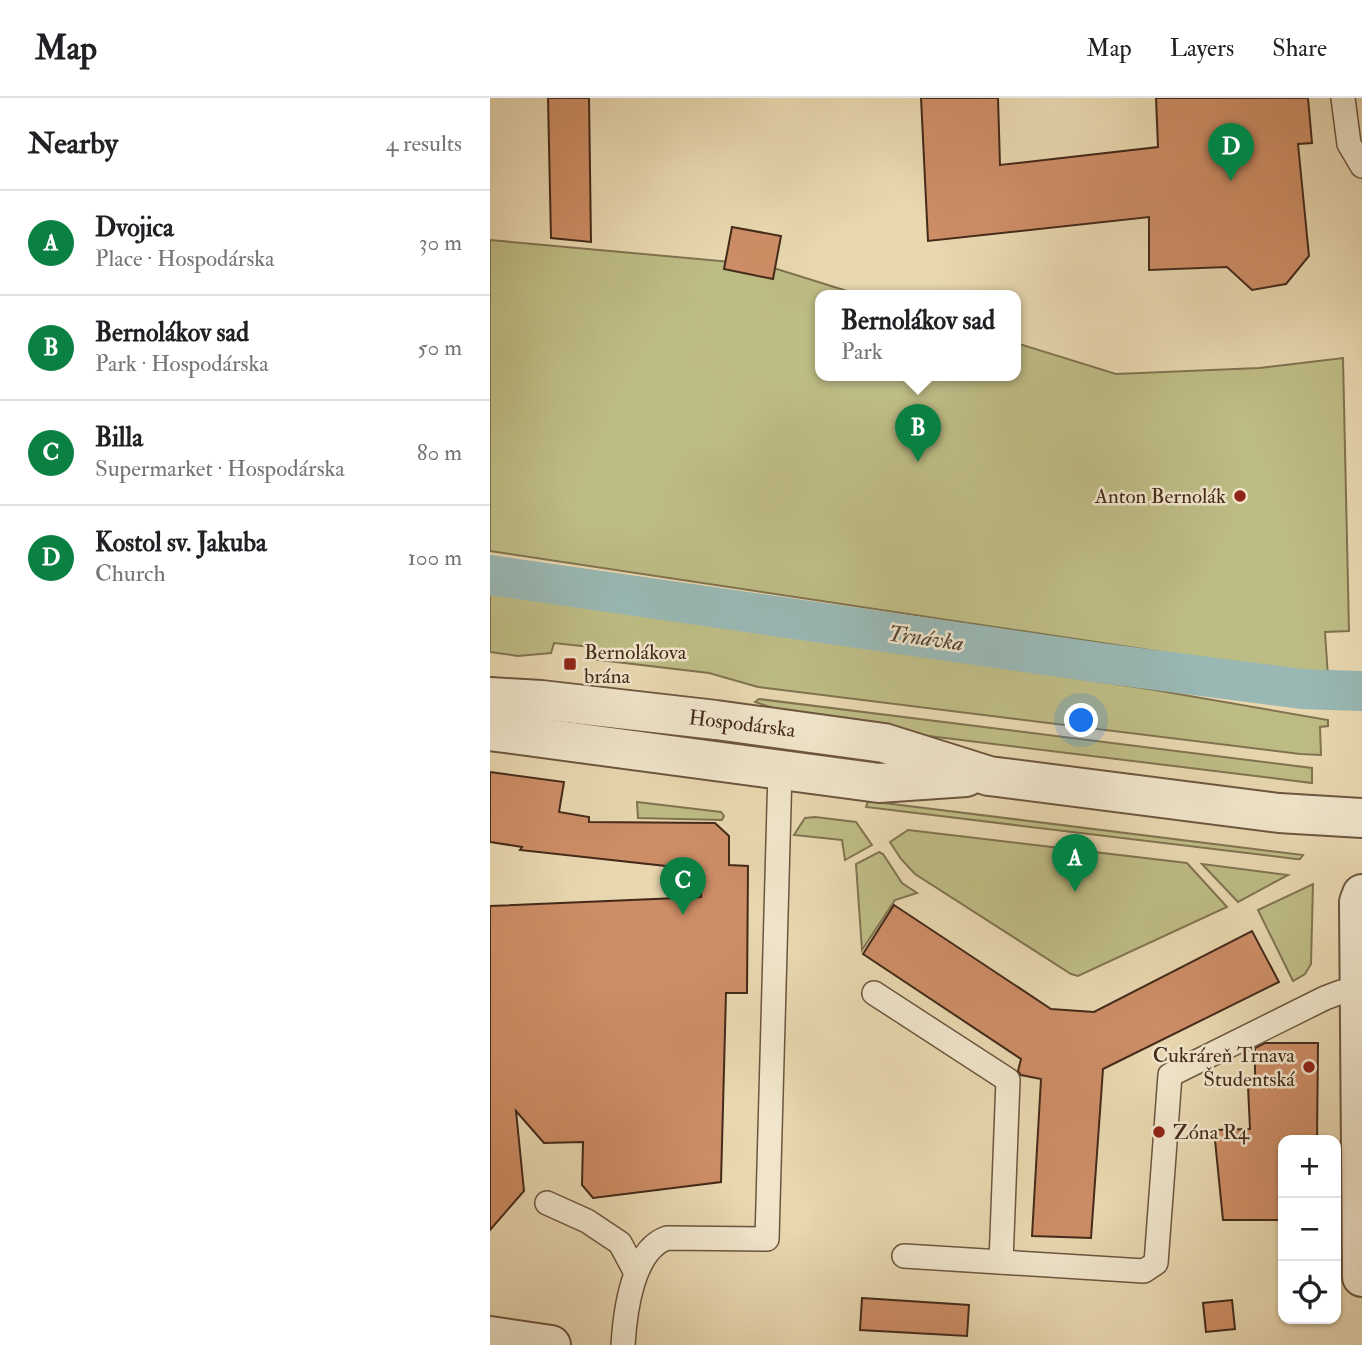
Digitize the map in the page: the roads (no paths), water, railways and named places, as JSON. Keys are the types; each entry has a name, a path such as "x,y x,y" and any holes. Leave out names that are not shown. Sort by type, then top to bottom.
{"street":[{"name":"Hospodárska","path":"490,697 541,700 705,719 884,743 989,776 1279,813 1362,818"},
{"name":"Hospodárska","path":"490,731 879,783 989,776"},
{"path":"1362,894 1359,902 1358,992 1362,1277"},
{"path":"490,1336 551,1345"}],"lane":[{"path":"1343,98 1349,144 1362,166"},
{"path":"623,1345 624,1322 636,1273 656,1242 667,1238 767,1239 780,770"},
{"path":"904,1256 1144,1271 1156,1263 1170,1076 1325,998 1341,992 1358,992"},
{"path":"874,993 1007,1080 1000,1262"},
{"path":"547,1203 587,1220 620,1243 636,1273"}],"waterway":[{"name":"Trnávka","path":"490,575 1101,663 1302,689 1362,691"}],"place":[{"name":"Kostol sv. Jakuba","path":"1231,181"},
{"name":"Bernolákov sad","path":"918,462"},
{"name":"Anton Bernolák","path":"1240,496"},
{"name":"Bernolákova brána","path":"570,664"},
{"name":"Dvojica","path":"1075,892"},
{"name":"Billa","path":"683,915"},
{"name":"Cukráreň Trnava Študentská","path":"1309,1067"},
{"name":"Zóna R4","path":"1159,1132"}]}
